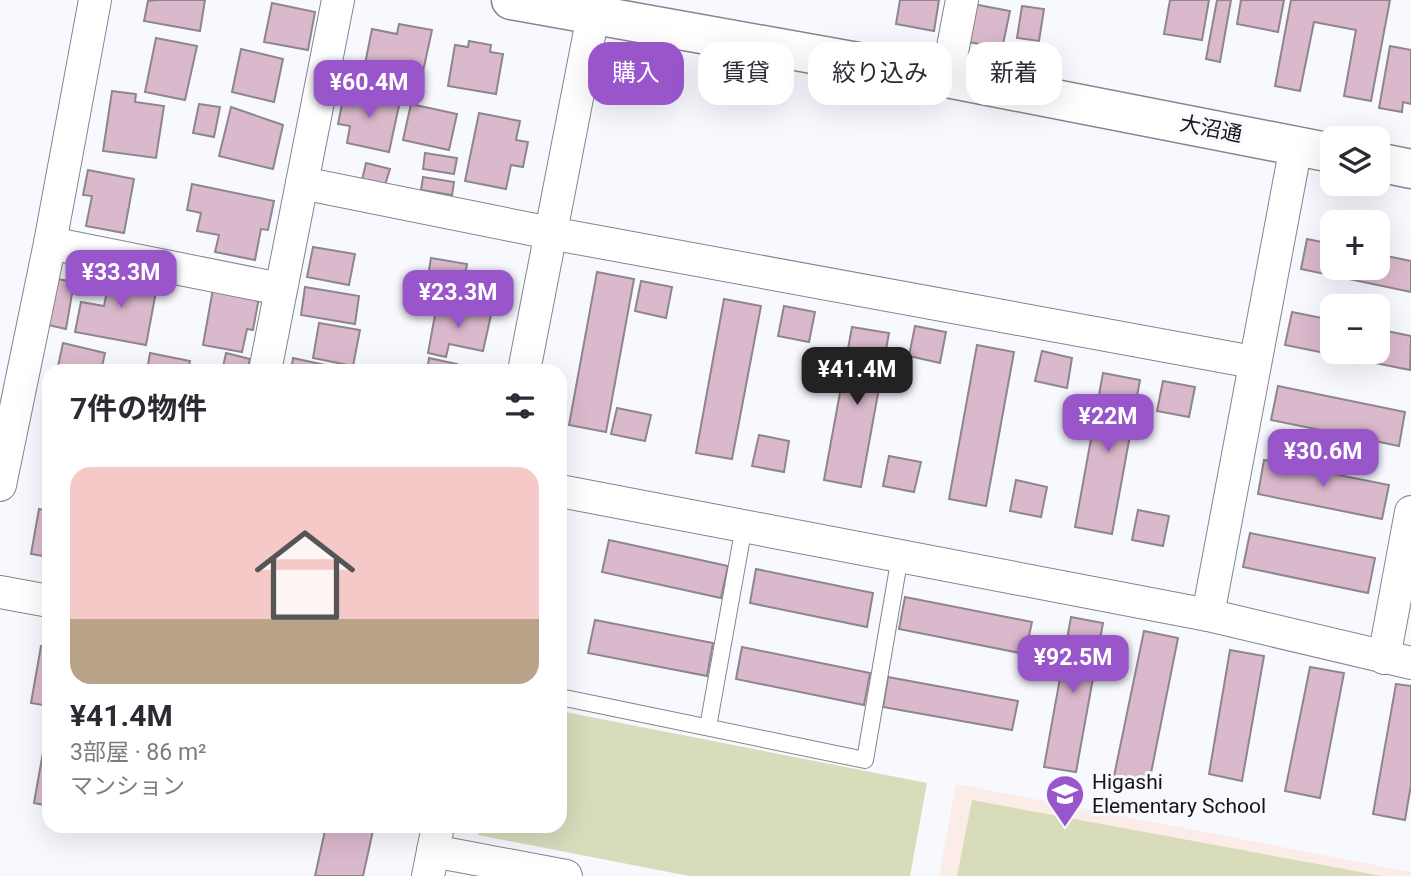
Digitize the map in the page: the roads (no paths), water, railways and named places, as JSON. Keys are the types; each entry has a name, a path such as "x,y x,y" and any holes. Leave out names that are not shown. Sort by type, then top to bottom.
{"street":[{"path":"0,485 50,243 95,0"},
{"path":"266,364 338,0"},
{"name":"大沼通","path":"511,0 595,8 808,50"},
{"path":"952,52 962,0"},
{"path":"525,364 595,8"},
{"name":"大沼通","path":"952,79 1314,150"},
{"path":"1208,615 1254,362 1314,150"},
{"path":"1390,165 1411,169"},
{"path":"302,183 550,233 1254,362"},
{"path":"50,243 280,289"},
{"path":"567,492 1208,615 1397,660 1411,512"},
{"path":"0,592 42,600"},
{"path":"433,851 566,876"}],"lane":[{"path":"708,727 744,526"},
{"path":"567,698 865,760 900,556"}],"place":[{"name":"Higashi Elementary School","path":"1065,828"}]}
